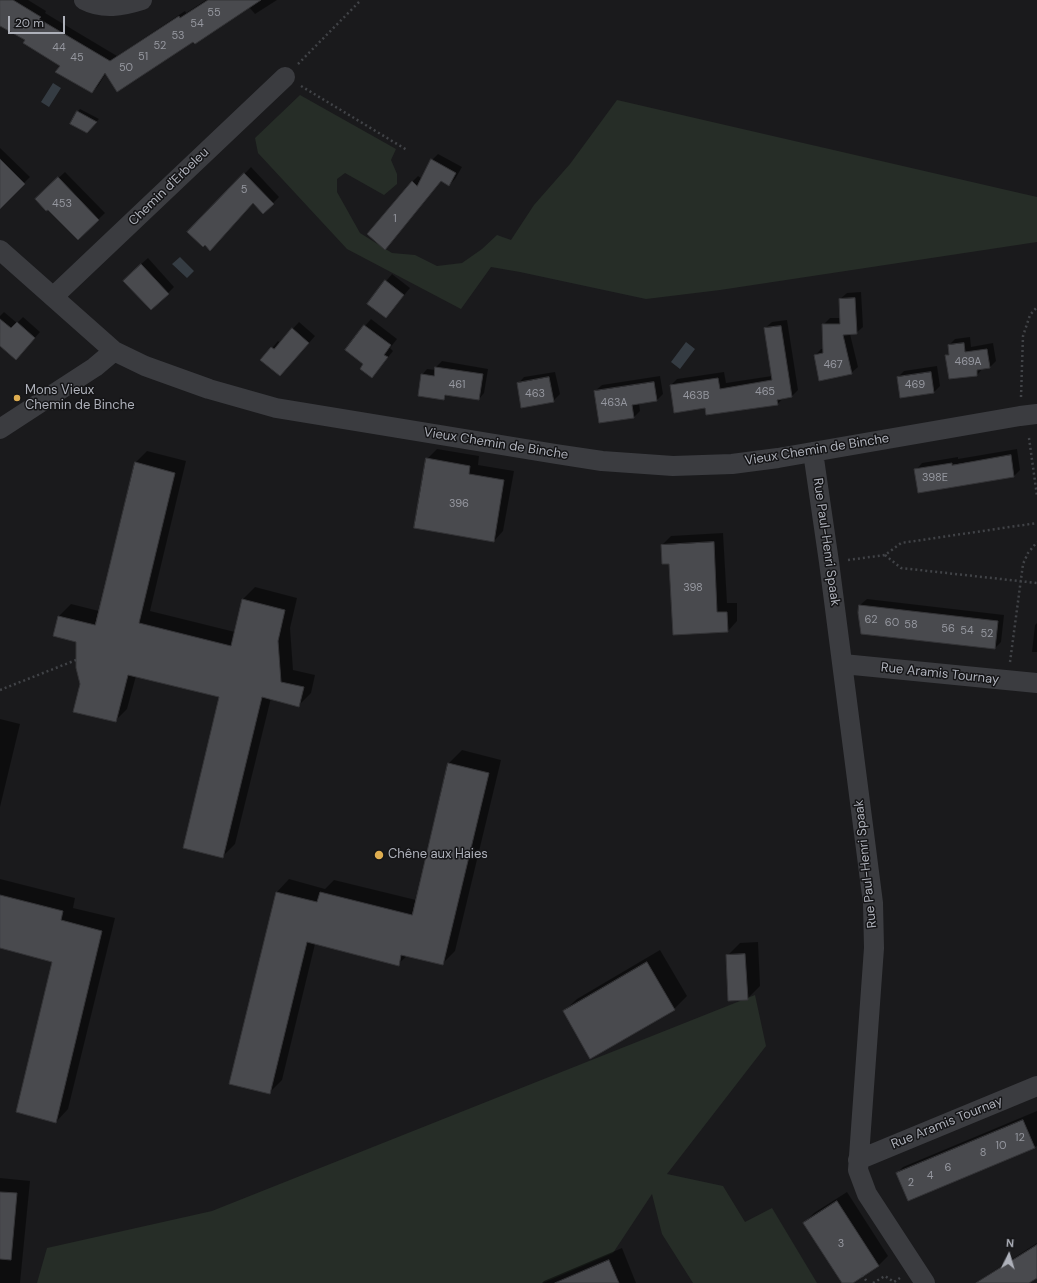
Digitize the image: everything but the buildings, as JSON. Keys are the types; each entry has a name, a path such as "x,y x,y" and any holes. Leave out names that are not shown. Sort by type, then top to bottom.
{"street":[{"path":"84,0 93,5 109,7 124,6 142,0"},
{"name":"Chemin d'Erbeleu","path":"53,297 285,77"},
{"name":"Vieux Chemin de Binche","path":"0,250 114,351 146,366 209,389 276,408 556,454 602,461 673,466 732,464 778,458 1028,415"},
{"path":"0,429 95,367 114,351"},
{"name":"Rue Paul-Henri Spaak","path":"813,452 843,664 873,903 874,948 858,1170 867,1194 920,1275"},
{"name":"Rue Aramis Tournay","path":"843,664 1037,683"},
{"name":"Rue Aramis Tournay","path":"858,1160 1037,1086"}],"path":[{"path":"361,0 285,77 407,150"},
{"path":"1028,415 1023,336 1030,315 1037,307"},
{"path":"1029,438 1037,496"},
{"path":"829,562 885,555 901,543 1037,523"},
{"path":"1007,680 1023,564 1028,553 1037,542"},
{"path":"885,555 901,568 1037,583"},
{"path":"0,690 76,660"},
{"path":"862,1275 868,1283"},
{"path":"873,1283 884,1276 895,1282 920,1275"}],"shaded area":[{"path":"53,83 61,88 49,107 41,102"},
{"path":"300,95 396,149 391,160 397,174 397,184 384,195 345,173 337,179 337,192 360,233 392,253 415,255 437,266 462,263 482,249 497,235 511,240 534,205 570,164 617,100 1037,197 1037,242 720,290 646,299 491,267 461,309 347,249 258,153 255,138"},
{"path":"180,257 194,271 187,278 172,264"},
{"path":"686,342 695,349 680,369 671,362"},
{"path":"755,995 766,1046 667,1174 723,1186 745,1222 772,1208 817,1283 693,1283 662,1234 652,1194 613,1253 543,1283 37,1283 47,1248 212,1211"}],"place":[{"name":"Mons Vieux Chemin de Binche","path":"17,398"},
{"name":"Chêne aux Haies","path":"379,855"}]}
